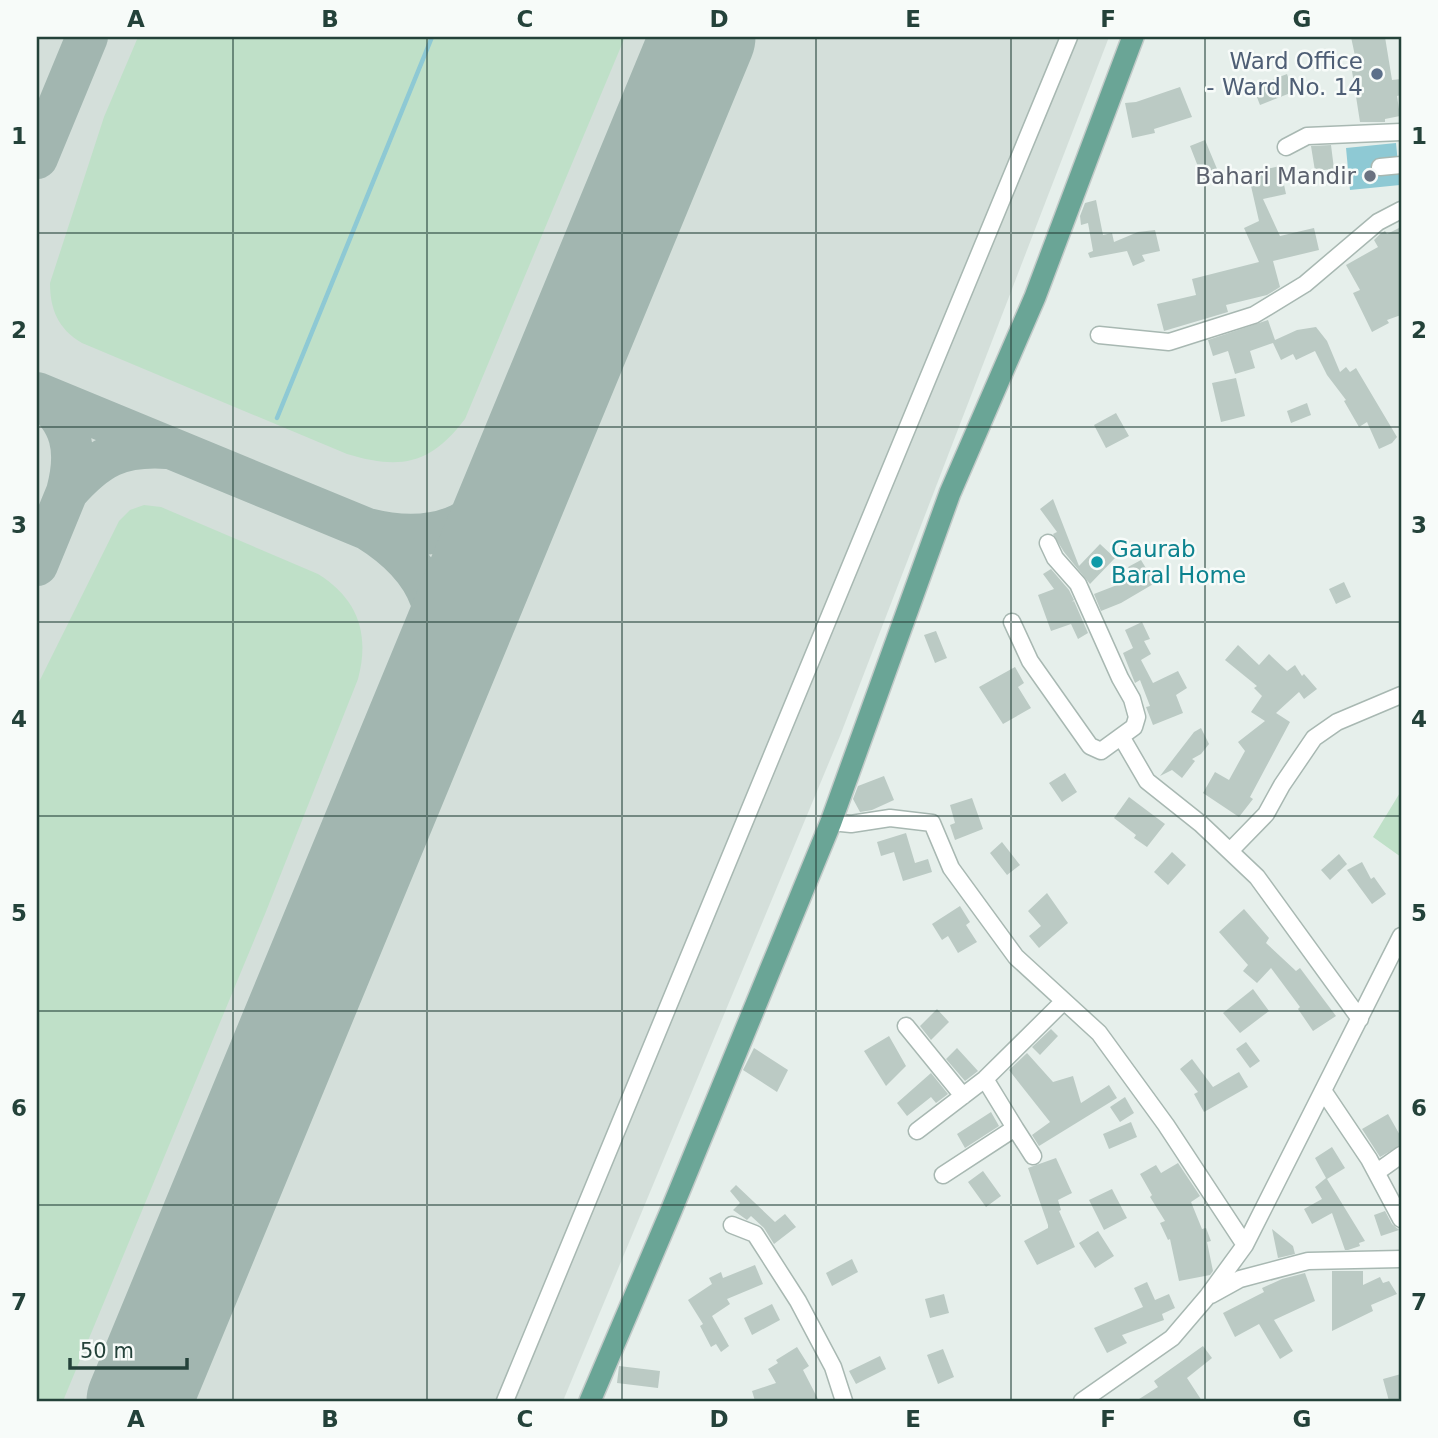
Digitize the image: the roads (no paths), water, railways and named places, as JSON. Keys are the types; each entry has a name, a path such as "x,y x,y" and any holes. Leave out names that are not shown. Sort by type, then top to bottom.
{"main road":[{"path":"590,1401 831,822 950,493 1035,297 1133,37"}],"street":[{"path":"505,1401 1069,37"},
{"path":"1286,147 1307,136 1401,132"},
{"path":"1380,167 1401,165"},
{"path":"1099,335 1169,342 1254,314 1305,284 1378,222 1401,210"},
{"path":"1012,622 1030,662 1090,746 1101,751 1134,727 1137,717 1132,699 1078,583 1055,558 1048,543"},
{"path":"1230,851 1266,814 1314,738 1337,722 1401,695"},
{"path":"1122,738 1147,781 1201,824 1257,877 1360,1019"},
{"path":"831,822 851,824 890,817 932,823 951,868 1016,957 1099,1033 1166,1125 1245,1245"},
{"path":"1082,1401 1172,1338 1207,1297 1245,1245 1401,936"},
{"path":"917,1130 985,1079 1064,1001"},
{"path":"906,1026 963,1096"},
{"path":"985,1079 1033,1156"},
{"path":"1324,1092 1377,1172 1401,1219"},
{"path":"943,1174 1015,1128"},
{"path":"1377,1172 1401,1155"},
{"path":"732,1225 755,1234 798,1301 833,1367 844,1401"},
{"path":"1207,1297 1240,1279 1308,1261 1401,1259"}],"water":[{"path":"1396,143 1400,185 1350,190 1346,148"}],"waterway":[{"path":"277,418 432,37"}],"place":[{"name":"Ward Office - Ward No. 14","path":"1377,74"},
{"name":"Bahari Mandir","path":"1370,176"},
{"name":"Gaurab Baral Home","path":"1097,562"}]}
